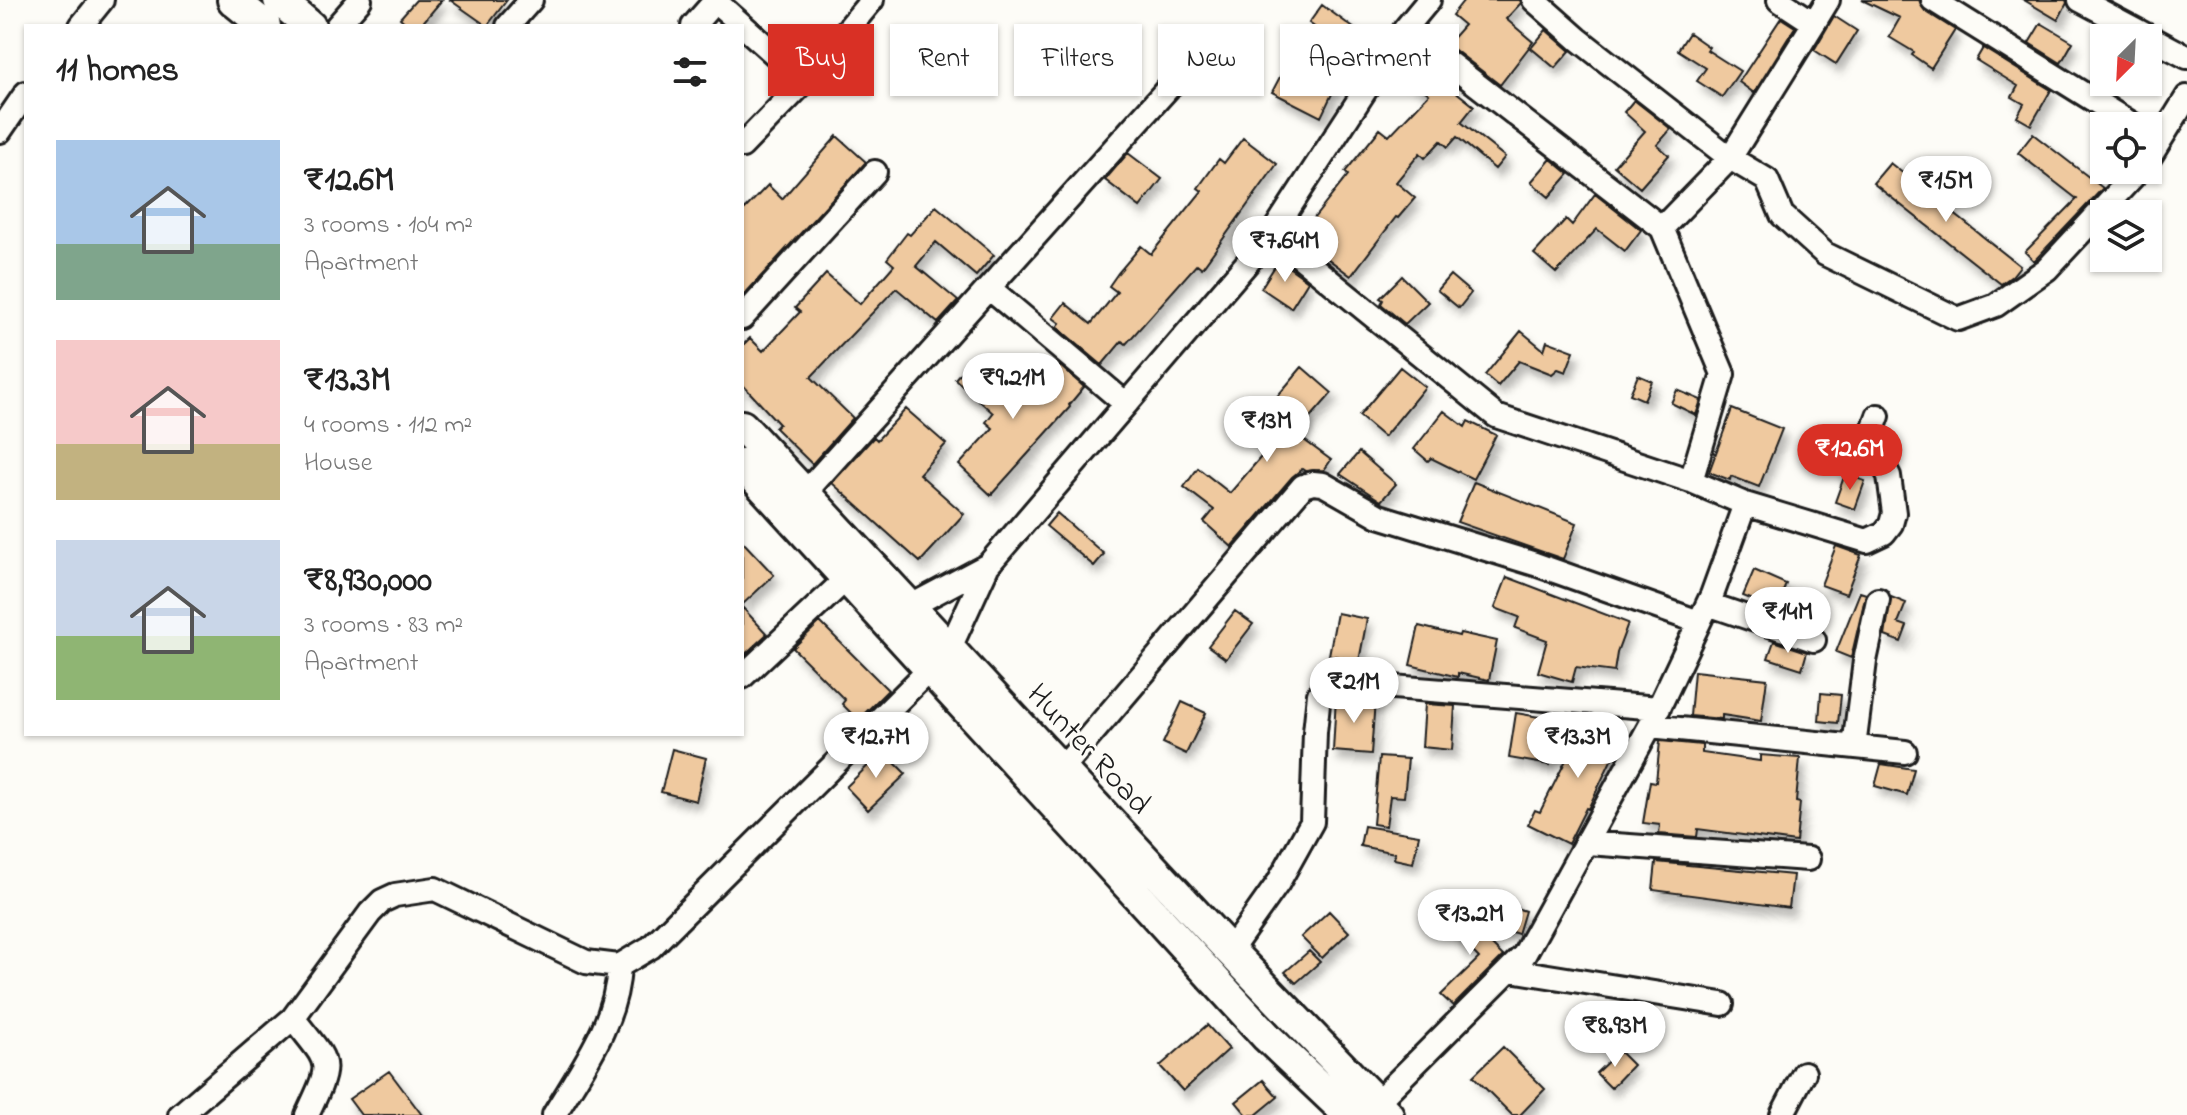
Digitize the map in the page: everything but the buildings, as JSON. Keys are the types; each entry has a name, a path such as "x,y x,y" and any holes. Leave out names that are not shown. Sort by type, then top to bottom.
{"main road":[{"path":"233,0 263,24"},
{"path":"279,0 308,24"},
{"name":"Hunter Road","path":"744,428 803,495 899,616 1267,1037 1369,1112"},
{"name":"Hunter Road","path":"744,466 848,577 899,616"},
{"name":"Hunter Road","path":"940,660 1061,770 1230,951 1369,1112"}],"street":[{"path":"83,24 102,0"},
{"path":"339,24 360,0"},
{"path":"510,24 531,0"},
{"path":"695,24 715,0 742,24"},
{"path":"852,24 872,0"},
{"path":"1409,24 1429,0"},
{"path":"1534,0 1578,39 1730,158 1767,180 1782,215 1825,254 1958,319 1996,305 2047,269 2126,184"},
{"path":"1779,0 1814,23"},
{"path":"1662,228 1730,158 1828,0"},
{"path":"1933,0 2113,112"},
{"path":"2080,0 2187,57"},
{"path":"744,26 768,48"},
{"path":"1459,71 1662,228 1723,374 1691,481"},
{"path":"0,131 24,96"},
{"path":"744,144 790,96"},
{"path":"803,495 1161,96"},
{"path":"180,1115 293,1018 370,913 382,901 395,895 435,889 586,962 619,966 651,947 940,660 988,565 1272,234 1362,96"},
{"path":"2162,131 2187,97"},
{"path":"744,316 875,172"},
{"path":"1272,234 1496,416 1691,481 1745,504 1867,541 1884,533 1894,513 1889,476 1872,444 1871,435 1878,416"},
{"path":"989,288 1126,404"},
{"path":"1061,770 1303,486 1313,483 1323,484 1379,516 1704,613 1814,640"},
{"path":"1369,1112 1524,955 1655,717 1704,613 1745,504"},
{"path":"899,616 988,565"},
{"path":"744,675 848,577"},
{"path":"1854,747 1865,661 1878,600"},
{"path":"1230,951 1278,883 1312,822 1319,694 1330,682 1655,717 1905,752"},
{"path":"1588,843 1808,859"},
{"path":"554,1115 605,1030 618,990 619,966"},
{"path":"1511,970 1722,1004"},
{"path":"293,1018 325,1060 326,1072 307,1115"},
{"path":"1782,1115 1804,1073"}]}
